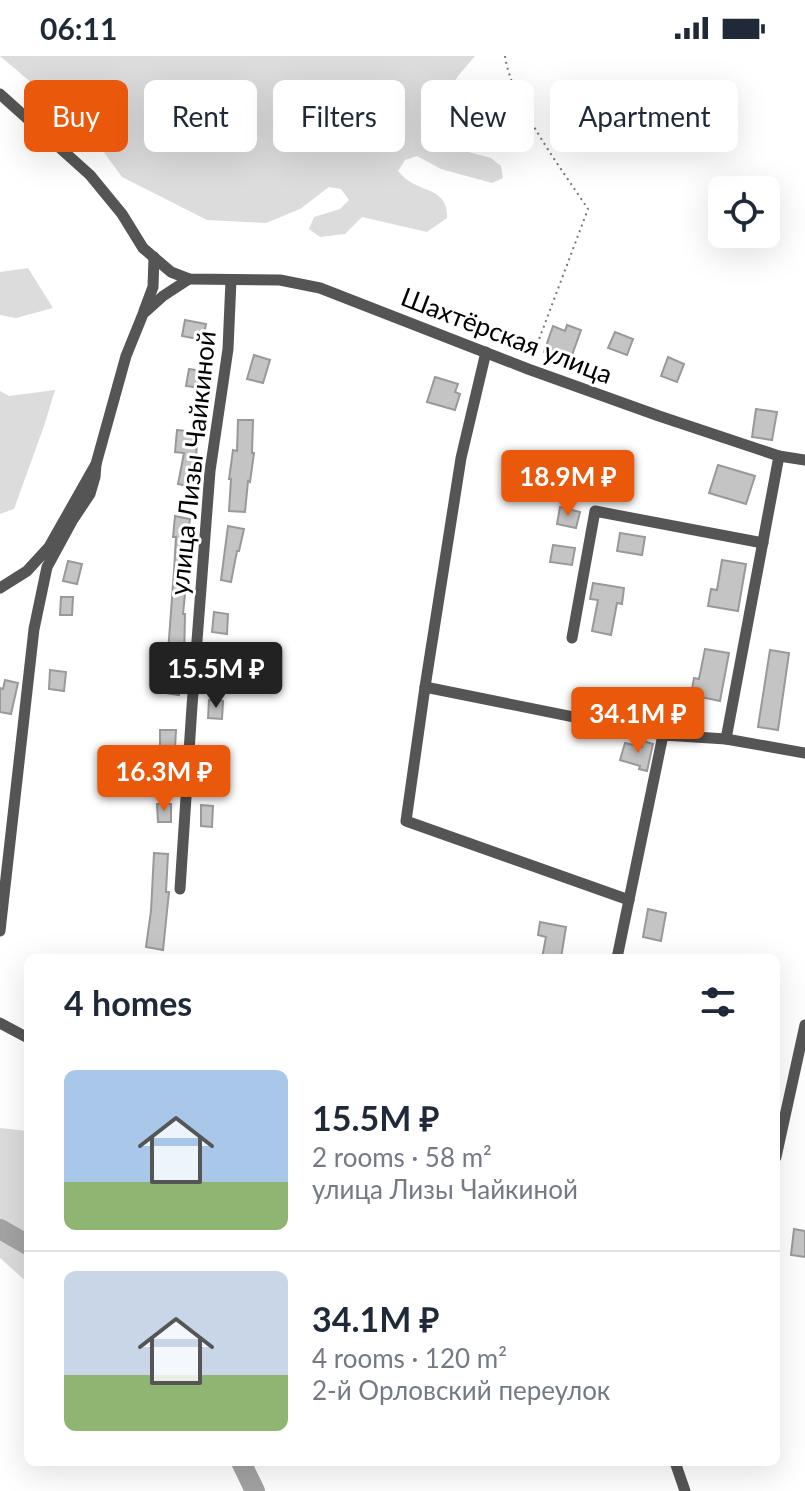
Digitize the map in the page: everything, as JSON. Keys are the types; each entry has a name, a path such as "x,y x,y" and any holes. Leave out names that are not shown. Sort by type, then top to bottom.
{"street":[{"path":"0,94 90,175 122,214 143,248 171,272 189,279"},
{"path":"0,931 34,629 47,567 90,494 126,356 153,287 154,257"},
{"name":"Шахтёрская улица","path":"189,279 280,280 320,288 528,369 779,456 805,460"},
{"path":"143,314 189,279"},
{"name":"улица Лизы Чайкиной","path":"180,889 210,471 228,349 231,280"},
{"path":"486,352 461,458 406,821 629,900"},
{"path":"726,739 779,456"},
{"path":"0,588 27,571 49,547 96,464"},
{"path":"572,638 595,511 763,543"},
{"path":"425,687 663,735 726,739 805,753"},
{"path":"618,954 663,735"},
{"path":"0,1023 24,1036"},
{"path":"780,1135 805,1025"},
{"path":"676,1466 685,1491"}],"path":[{"path":"505,56 522,105 588,209 528,369"}],"shaded area":[{"path":"0,56 475,56 456,80 421,80 421,152 468,152 491,158 501,166 503,178 492,183 441,169 417,156 405,160 398,171 437,195 446,207 447,218 427,232 362,217 345,234 320,237 309,229 314,217 340,209 349,200 341,189 329,187 300,209 266,223 207,220 122,177 104,152 128,152 128,80 28,80"},
{"path":"28,268 53,308 16,318 0,315 0,272"},
{"path":"55,390 14,509 0,514 0,391 9,396"},
{"path":"0,1128 24,1131 24,1279 0,1258"}],"building":[{"path":"185,320 206,324 203,340 182,336"},
{"path":"567,325 581,330 572,355 568,353 565,360 544,352 553,326 565,331"},
{"path":"615,332 633,339 627,355 608,348"},
{"path":"254,355 270,360 263,383 247,379"},
{"path":"668,357 684,364 677,382 661,376"},
{"path":"189,369 203,371 201,388 186,386"},
{"path":"435,377 458,384 455,392 460,394 455,410 427,402"},
{"path":"756,409 777,412 772,440 752,437"},
{"path":"238,420 253,420 254,453 245,512 229,511 229,479 233,450 237,451"},
{"path":"177,430 197,432 192,487 178,484 184,453 175,452"},
{"path":"718,465 755,476 746,504 709,493"},
{"path":"560,507 580,512 576,528 557,524"},
{"path":"175,516 190,519 185,554 189,555 183,614 184,661 179,695 165,693"},
{"path":"228,526 244,529 231,582 221,580"},
{"path":"620,533 645,537 642,555 617,551"},
{"path":"553,545 575,548 572,565 550,562"},
{"path":"722,560 746,564 738,611 708,606 711,589 717,590"},
{"path":"68,561 82,564 77,584 63,581"},
{"path":"593,583 624,588 622,604 617,603 611,635 592,631 598,600 590,599"},
{"path":"61,597 73,597 72,615 60,615"},
{"path":"214,612 228,614 227,634 212,632"},
{"path":"705,649 729,653 720,701 691,695 694,678 699,679"},
{"path":"770,650 789,653 778,730 758,727"},
{"path":"213,660 226,662 223,683 210,681"},
{"path":"50,670 66,672 64,691 49,689"},
{"path":"5,680 18,683 11,714 0,712 0,688 3,689"},
{"path":"209,700 223,701 222,719 208,718"},
{"path":"160,730 176,730 175,748 160,748"},
{"path":"643,741 653,744 647,771 620,760 625,743 642,747"},
{"path":"160,765 175,766 173,788 158,787"},
{"path":"157,804 171,804 171,822 158,822"},
{"path":"201,805 213,806 212,827 201,826"},
{"path":"154,853 168,854 166,892 169,892 163,950 146,947"},
{"path":"648,909 666,913 661,941 643,937"},
{"path":"540,922 566,927 562,954 543,954 546,937 538,935"},
{"path":"794,1229 805,1231 805,1257 791,1255"}],"waterway":[{"path":"0,1229 24,1243"},
{"path":"243,1466 255,1491"}]}
